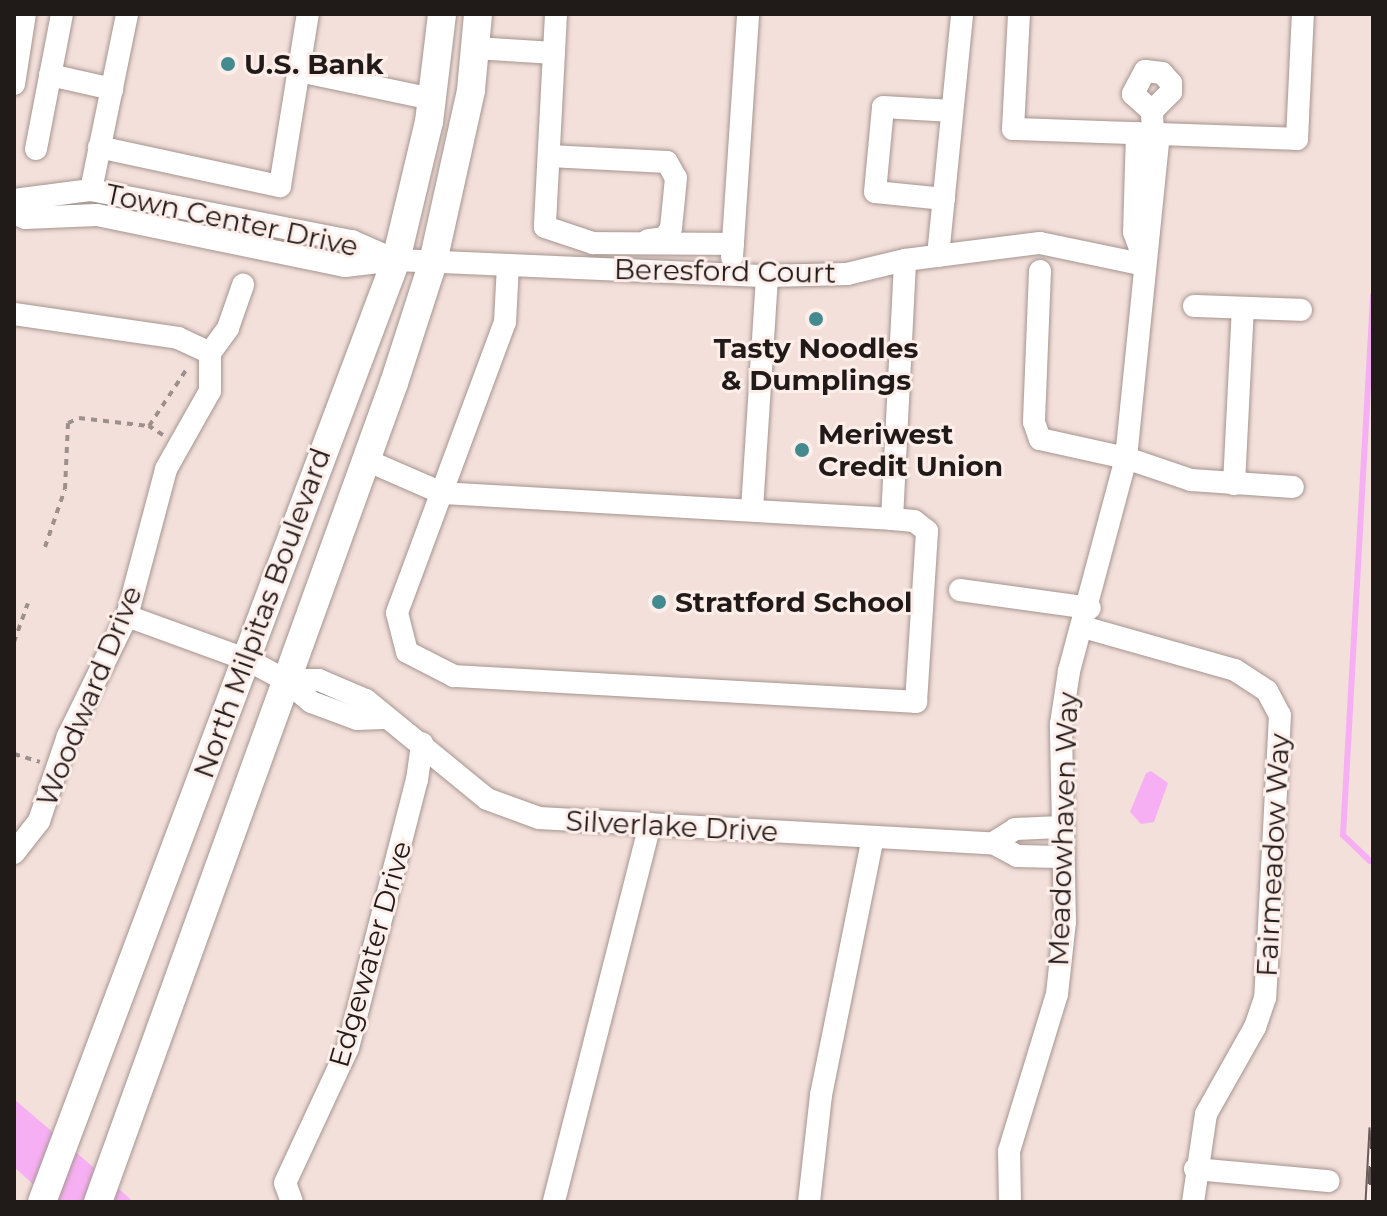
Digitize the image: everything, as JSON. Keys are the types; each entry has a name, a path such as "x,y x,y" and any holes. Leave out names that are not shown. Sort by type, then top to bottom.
{"main road":[{"name":"North Milpitas Boulevard","path":"42,1202 82,1087 248,660 315,464 396,260 432,99 442,14"},
{"name":"North Milpitas Boulevard","path":"98,1202 366,460 433,262 471,90 478,14"}],"street":[{"path":"14,84 25,14"},
{"path":"36,149 62,14"},
{"path":"91,190 127,14"},
{"path":"99,147 280,186 308,14"},
{"path":"556,14 545,227 593,243 733,244"},
{"path":"731,274 748,14"},
{"path":"938,256 962,14"},
{"path":"1019,14 1013,129 1297,139 1303,14"},
{"path":"475,48 554,53"},
{"path":"299,71 432,99"},
{"path":"50,75 112,89"},
{"path":"944,199 875,192 881,121 883,107 952,111"},
{"name":"Meadowhaven Way","path":"1010,1202 1014,1129 1057,994 1065,922 1061,724 1069,671 1086,618 1126,458 1145,265 1152,111"},
{"path":"549,156 667,162 676,178 671,228 665,238 631,243"},
{"name":"Town Center Drive","path":"14,200 91,190 352,241 396,260"},
{"name":"Town Center Drive","path":"14,213 25,218 97,215 345,266 396,260"},
{"name":"Beresford Court","path":"396,260 767,276 847,274 905,260 1040,243 1145,265"},
{"path":"892,519 905,260"},
{"path":"366,460 442,493 914,521 927,531 916,702 454,676 407,652 397,613 442,493 505,322 508,265"},
{"path":"1040,271 1034,422 1040,439 1126,458 1191,480 1293,487"},
{"path":"752,509 767,276"},
{"path":"14,314 178,338 205,350 228,328 243,285"},
{"path":"1194,306 1301,310"},
{"path":"1234,484 1243,308"},
{"name":"Woodward Drive","path":"14,853 39,821 68,736 127,616 166,469 210,391 205,350"},
{"name":"Fairmeadow Way","path":"960,590 1086,618 1235,670 1267,691 1280,715 1265,998 1255,1027 1206,1114 1195,1169 1193,1202"},
{"name":"Silverlake Drive","path":"127,616 248,660 285,680 319,680 366,700 383,718 422,743 487,799 553,820 993,843 1017,856 1063,857"},
{"name":"Edgewater Drive","path":"292,1202 285,1183 348,1048 417,780 422,743"},
{"path":"554,1201 650,824"},
{"name":"Silverlake Drive","path":"993,843 1015,829 1063,827"},
{"path":"809,1202 821,1095 873,838"},
{"path":"1195,1169 1328,1181"}],"path":[{"path":"149,426 205,350"},
{"path":"45,547 65,489 68,423 79,418 149,426 179,445"},
{"path":"14,642 28,603"},
{"path":"14,952 14,959"}],"shaded area":[{"path":"1151,771 1168,783 1154,822 1141,824 1130,812 1146,773"},
{"path":"14,1099 133,1202 53,1202 14,1167"}],"waterway":[{"path":"1370,861 1343,835 1373,296"}],"railway":[{"path":"1369,1202 1373,1127"}],"place":[{"name":"U.S. Bank","path":"228,64"},
{"name":"Tasty Noodles & Dumplings","path":"816,319"},
{"name":"Meriwest Credit Union","path":"802,450"},
{"name":"Stratford School","path":"659,602"}]}
